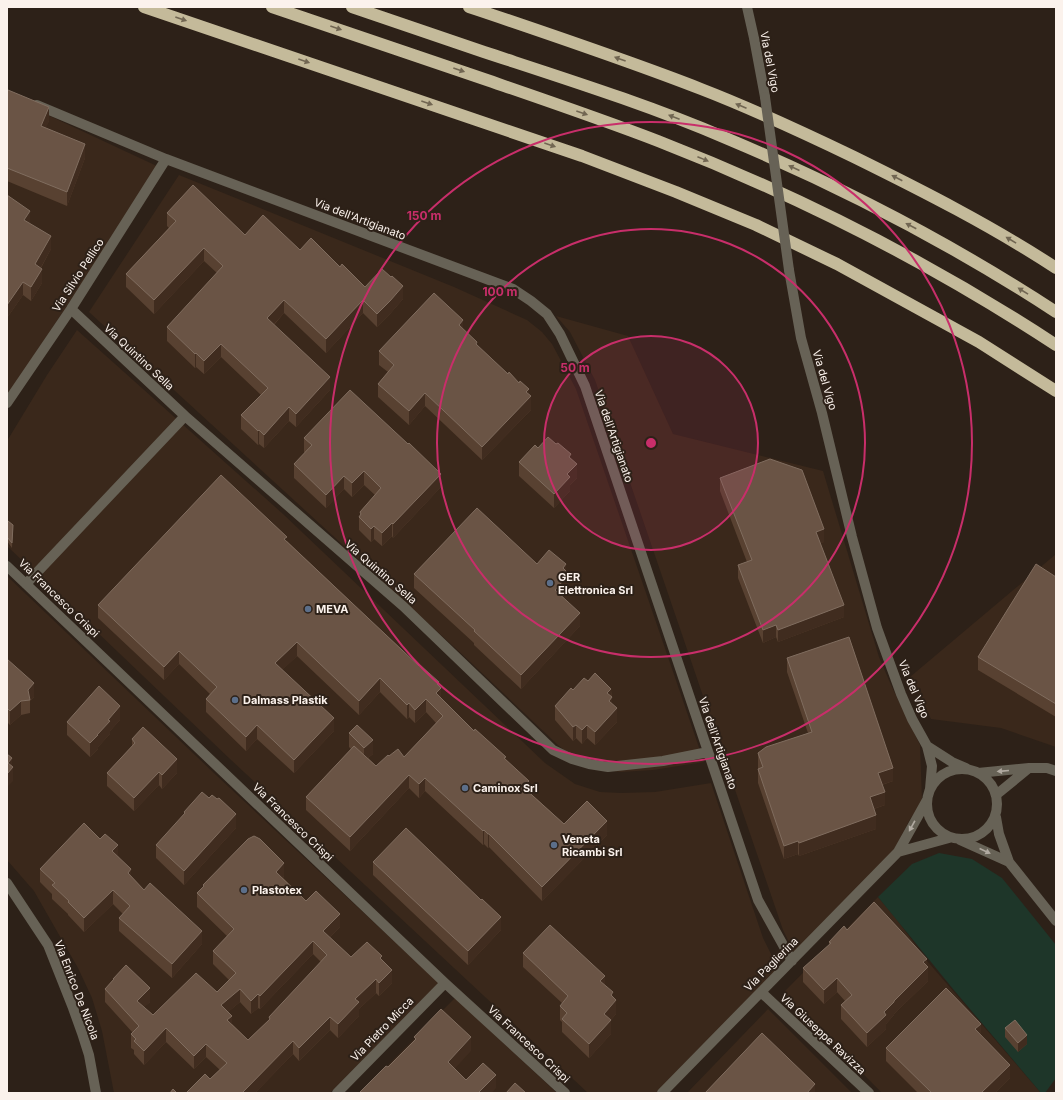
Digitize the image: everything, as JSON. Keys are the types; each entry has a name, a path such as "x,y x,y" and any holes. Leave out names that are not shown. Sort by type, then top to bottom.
{"highway":[{"path":"144,7 582,156 756,225 837,264 960,331 1056,391"},
{"path":"272,7 610,123 666,144 748,178 854,228 934,271 1056,345"},
{"path":"352,7 626,99 727,138 866,202 963,254 1056,312"},
{"path":"468,7 618,58 702,89 801,132 885,172 970,216 1056,268"}],"street":[{"name":"Via del Vigo","path":"747,7 765,97 789,270 801,338 822,412 852,537 877,628 901,694 912,719 927,746 932,766 930,789"},
{"name":"Via dell'Artigianato","path":"29,102 166,159 512,289 531,301 547,314 560,334 585,386 758,900 792,961"},
{"name":"Via Silvio Pellico","path":"7,403 71,308 166,159"},
{"name":"Via Quintino Sella","path":"71,308 185,416 403,606 553,750 572,759 588,764 608,767 663,761 708,752"},
{"path":"26,584 185,416"},
{"name":"Via Francesco Crispi","path":"7,566 445,983 564,1093"},
{"name":"Via del Vigo","path":"927,746 952,762 975,772"},
{"path":"996,795 1029,768"},
{"path":"975,772 1029,768 1047,768 1056,771"},
{"path":"1009,862 960,840 950,838 940,832 932,824 927,812 927,800 930,789 938,779 948,772 960,769 975,772 983,776 992,784 998,806 996,817 998,834 1009,862 1056,921"},
{"name":"Via Paglierina","path":"662,1093 898,852 927,800"},
{"path":"960,840 972,838 982,834 996,817"},
{"path":"898,852 950,838"},
{"name":"Via Enrico De Nicola","path":"7,883 48,945 82,1033 89,1055 96,1093"},
{"name":"Via Pietro Micca","path":"337,1093 445,983"},
{"name":"Via Giuseppe Ravizza","path":"761,992 869,1093"}],"shaded area":[{"path":"7,96 159,167 29,363 7,400"},
{"path":"179,175 454,287 527,320 542,332 552,344 576,389 704,762 653,770 621,772 603,770 584,765 559,746 465,657 89,312"},
{"path":"556,316 628,336 673,434 823,471 879,657 920,745 922,800 920,806 910,819 892,854 794,952 783,930 595,380 570,332"},
{"path":"77,330 283,514 545,763 575,784 600,792 655,792 711,783 763,938 778,968 658,1093 588,1093 230,759 7,546 7,441 47,375"},
{"path":"1056,554 1056,747 1001,728 931,719 910,677"},
{"path":"7,576 216,775 439,983 330,1093 114,1093 102,1031 92,998 78,968 34,891 7,860"},
{"path":"878,897 895,917 928,962 1041,1093 882,1093 783,993"},
{"path":"455,998 557,1093 360,1093"},
{"path":"768,1009 852,1093 687,1093"}],"green space":[{"path":"939,853 972,859 1002,878 1056,945 1056,1078 1045,1093 1041,1093 878,897 912,864"}],"building":[{"path":"8,90 49,107 41,126 85,144 67,192 7,168"},
{"path":"193,185 245,235 263,215 300,250 311,238 340,267 342,264 365,287 382,269 403,286 377,314 363,300 326,339 284,300 267,318 330,377 296,414 289,407 264,435 241,415 268,388 221,344 204,361 167,327 223,266 204,248 154,300 126,274 176,221 167,213"},
{"path":"7,195 30,211 24,220 51,236 35,264 42,269 31,287 23,282 7,305"},
{"path":"434,293 463,320 459,325 477,342 476,344 508,374 509,372 519,383 520,381 529,389 526,392 531,396 482,447 425,393 409,411 378,384 394,365 379,351"},
{"path":"350,390 441,474 393,524 392,523 382,533 374,526 371,529 359,517 361,514 360,512 381,488 364,471 352,483 344,476 326,495 294,464 312,445 304,438"},
{"path":"548,437 571,454 569,457 577,464 567,474 570,477 554,494 519,462 535,445 538,448"},
{"path":"770,459 802,470 824,529 816,532 844,605 778,630 776,625 763,630 738,565 752,560 720,478"},
{"path":"221,475 287,537 284,539 419,666 420,665 439,682 437,684 441,688 436,693 474,731 475,729 506,757 504,758 529,781 523,787 564,824 587,801 607,821 542,887 489,834 484,830 483,831 425,778 419,784 409,775 350,837 306,797 354,746 376,766 388,755 389,756 398,749 404,757 443,716 426,699 415,710 409,703 407,705 380,678 359,701 297,642 275,663 334,718 294,760 257,725 246,737 206,699 217,687 179,651 164,667 98,605"},
{"path":"477,508 537,564 549,550 566,564 563,568 569,574 555,590 580,613 521,675 414,574"},
{"path":"7,521 13,525 12,543 7,537"},
{"path":"1036,564 1056,577 1056,704 978,657"},
{"path":"849,637 893,768 878,773 885,792 870,797 876,815 799,843 798,841 784,846 758,769 763,767 758,753 766,747 812,732 787,658"},
{"path":"7,659 34,683 28,690 30,700 21,701 10,711 7,708"},
{"path":"595,673 611,689 607,693 612,697 609,701 617,708 595,732 587,725 582,730 576,725 573,727 555,706 571,688 573,690 584,678 588,681"},
{"path":"99,686 120,706 108,720 110,721 90,743 67,722"},
{"path":"357,725 373,740 364,748 349,733"},
{"path":"143,727 177,759 162,775 159,772 134,798 107,773 135,743 132,739"},
{"path":"7,754 12,758 8,763 13,767 7,774"},
{"path":"202,792 209,798 212,795 217,799 219,798 236,814 184,871 156,845"},
{"path":"84,823 100,839 105,834 118,845 112,851 131,869 128,873 144,890 150,883 202,931 172,964 119,918 130,906 113,890 84,918 52,885 55,883 40,869"},
{"path":"406,828 481,900 482,899 501,917 468,951 373,862"},
{"path":"254,836 260,839 284,863 276,872 306,901 316,891 340,914 323,931 351,957 367,942 382,956 380,958 392,970 379,983 376,979 355,999 359,1002 338,1024 330,1017 299,1048 293,1041 242,1093 186,1093 205,1074 210,1079 227,1063 206,1044 194,1056 166,1028 144,1051 134,1041 136,1039 131,1034 139,1026 105,989 126,965 150,988 137,1001 153,1015 196,973 217,992 236,973 213,951 234,929 197,893 248,839","holes":["313,941 327,955 269,1017 270,1019 248,1040 227,1020 232,1016 221,1005 240,989 251,1001 258,994 260,996"]},
{"path":"874,902 927,959 923,962 928,967 894,1001 884,1012 886,1015 867,1033 841,1005 852,995 837,978 824,990 803,968 831,943 829,942 844,926 847,930"},
{"path":"550,925 605,976 600,981 613,992 611,995 616,1000 604,1014 611,1020 589,1044 562,1019 567,1013 560,1006 568,996 523,953"},
{"path":"946,988 981,1024 975,1029 1010,1065 981,1093 932,1093 886,1048"},
{"path":"441,1009 471,1037 448,1062 466,1080 483,1063 496,1075 478,1093 359,1093 416,1039 414,1037"},
{"path":"1015,1020 1027,1035 1018,1043 1005,1028"},
{"path":"762,1033 815,1084 807,1093 705,1093"},
{"path":"515,1083 526,1093 506,1093"},
{"path":"173,1089 177,1093 170,1093"}],"place":[{"name":"GER Elettronica Srl","path":"550,583"},
{"name":"MEVA","path":"308,609"},
{"name":"Dalmass Plastik","path":"235,700"},
{"name":"Caminox Srl","path":"465,788"},
{"name":"Veneta Ricambi Srl","path":"554,845"},
{"name":"Plastotex","path":"244,890"}]}
